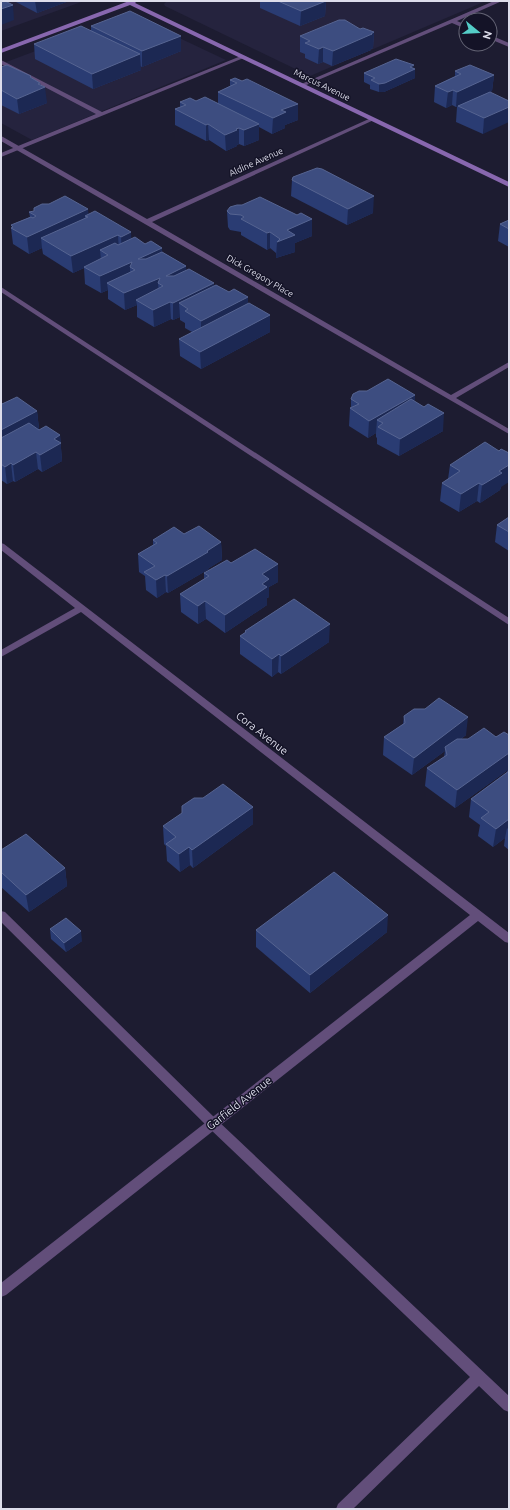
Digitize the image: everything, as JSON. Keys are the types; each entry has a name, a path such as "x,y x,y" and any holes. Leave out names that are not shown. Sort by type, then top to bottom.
{"street":[{"path":"302,85 499,1"},
{"path":"1,51 131,2"},
{"name":"Marcus Avenue","path":"131,2 508,184"},
{"path":"452,21 458,24"},
{"path":"498,41 509,46"},
{"path":"1,155 243,57"},
{"path":"1,62 101,114"},
{"name":"Aldine Avenue","path":"147,222 373,119"},
{"name":"Dick Gregory Place","path":"1,138 509,432"},
{"path":"1,288 509,622"},
{"path":"451,398 509,364"},
{"name":"Cora Avenue","path":"1,546 477,916 509,939"},
{"path":"1,654 81,608"},
{"name":"Garfield Avenue","path":"1,1291 477,916"},
{"path":"4,922 213,1124 509,1405"},
{"path":"343,1509 479,1377"}],"shaded area":[{"path":"1,1 84,1 1,31"},
{"path":"167,1 486,1 310,76 165,6 164,4"},
{"path":"123,18 139,19 226,60 32,140 1,123 1,64"}],"building":[{"path":"1,1 5,1 13,5 1,9"},
{"path":"278,1 326,1 301,11"},
{"path":"130,11 181,36 142,51 91,26"},
{"path":"339,20 345,20 360,29 363,28 374,32 333,51 323,47 319,49 305,43 310,41 300,36"},
{"path":"81,26 140,54 92,74 34,44"},
{"path":"396,59 414,65 410,67 415,69 385,83 379,84 371,80 375,78 364,73"},
{"path":"7,65 31,76 30,77 40,83 38,84 45,87 17,99 1,90 1,67"},
{"path":"470,65 494,75 457,92 453,90 448,92 435,86 461,74 455,71"},
{"path":"235,78 242,81 247,79 298,104 281,110 286,112 273,118 218,92 237,83 230,80"},
{"path":"490,92 509,101 509,107 484,118 458,106"},
{"path":"205,97 259,124 244,130 239,128 225,135 208,124 206,125 175,109 186,105 180,102 190,98 196,101"},
{"path":"317,168 322,169 374,196 348,209 292,180 293,177"},
{"path":"65,196 88,209 27,237 11,228 13,227 11,225 36,216 29,212 34,211 34,208 42,204 49,204"},
{"path":"260,197 297,215 301,213 312,219 287,230 295,235 277,242 280,239 270,232 267,233 241,219 244,217 241,215 230,214 227,211 230,207 242,205"},
{"path":"95,211 131,232 121,237 118,235 71,256 41,238 88,217 85,216"},
{"path":"509,220 509,229 500,224"},
{"path":"135,237 145,244 151,241 162,248 138,259 146,259 162,252 186,266 166,276 174,276 189,269 214,283 173,303 170,302 153,310 136,300 163,286 158,283 160,278 124,293 107,283 135,270 130,267 132,262 100,276 84,267 108,255 100,250 115,243 118,245"},
{"path":"216,285 229,292 234,289 248,297 201,321 185,311 188,309 179,303"},
{"path":"249,303 270,315 200,352 179,339"},
{"path":"388,379 415,395 369,421 350,408 359,404 351,399 353,394 359,391 367,391"},
{"path":"17,397 37,411 1,430 1,403 2,404"},
{"path":"411,399 424,407 428,404 444,413 400,439 378,427 383,423 377,420"},
{"path":"29,423 39,430 46,426 60,435 54,439 61,443 40,455 36,452 13,465 11,463 5,467 1,464 1,438"},
{"path":"485,442 499,451 501,449 509,453 509,465 499,471 502,473 482,485 479,483 461,494 442,483 460,471 450,465"},
{"path":"509,517 509,532 497,525"},
{"path":"199,526 221,542 207,551 208,552 167,576 165,575 156,580 144,572 155,566 138,554 157,543 153,540 174,527 184,534"},
{"path":"255,549 278,564 262,574 269,579 262,584 267,587 225,615 205,601 198,606 180,594 209,576 204,573 227,560 231,563"},
{"path":"294,599 330,624 281,656 279,654 272,659 240,636 246,632 245,631"},
{"path":"439,698 468,717 414,758 384,737 405,723 404,716 414,709 425,709"},
{"path":"484,728 496,737 504,732 509,735 509,753 457,790 427,768 447,755 445,747 457,739 468,739"},
{"path":"509,771 509,819 496,829 481,818 489,812 471,799"},
{"path":"223,784 253,807 192,850 189,847 179,854 166,844 176,837 163,826 182,813 182,806 194,798 203,798"},
{"path":"26,834 65,868 26,895 1,872 1,850"},
{"path":"334,872 388,915 310,975 256,930"},
{"path":"66,918 81,931 64,943 50,929"}]}
